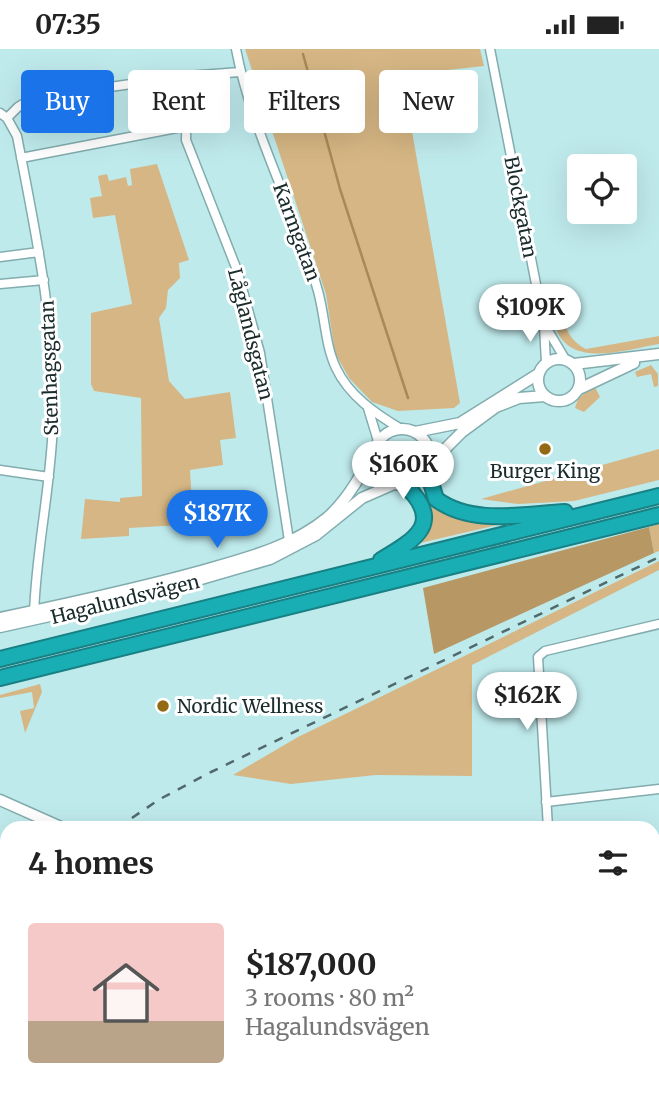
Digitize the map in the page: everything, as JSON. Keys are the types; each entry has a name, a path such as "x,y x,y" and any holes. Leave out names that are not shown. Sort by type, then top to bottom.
{"highway":[{"path":"428,467 436,499 450,508 471,514 507,516 601,510"},
{"path":"368,568 404,547 421,531 424,507 399,485"},
{"path":"0,659 659,496"},
{"path":"0,678 659,515"},
{"path":"0,686 47,667"}],"street":[{"name":"Karmgatan","path":"236,49 240,72 318,290 335,366 344,382 368,408 401,429"},
{"name":"Blockgatan","path":"490,49 544,325 545,363"},
{"path":"230,73 240,72"},
{"path":"4,116 33,98 128,84"},
{"name":"Stenhagsgatan","path":"4,116 17,136 44,280 53,421 34,616"},
{"path":"21,158 151,133"},
{"name":"Låglandsgatan","path":"186,133 186,140 209,192 237,270 260,353 289,546"},
{"path":"0,257 38,252"},
{"path":"0,284 44,280"},
{"name":"Blockgatan","path":"544,325 569,361"},
{"path":"399,485 377,465 376,444 392,430 415,432 460,422 538,374 545,363 657,354"},
{"path":"538,374 538,382 545,396 555,401 564,401 579,389 657,354"},
{"path":"569,361 581,380 579,389"},
{"name":"Hagalundsvägen","path":"0,627 34,616 203,580 316,535 362,498 414,482 462,432 496,407 519,398 545,396"},
{"name":"Karmgatan","path":"368,408 376,444"},
{"path":"415,432 429,450 428,467"},
{"name":"Hagalundsvägen","path":"289,546 338,507 355,486 376,444"},
{"path":"0,470 49,477"},
{"name":"Hagalundsvägen","path":"0,618 34,616"},
{"path":"547,821 537,662 545,651 659,624"},
{"path":"546,802 659,789"},
{"path":"0,800 47,821"}],"shaded area":[{"path":"245,49 480,49 484,66 448,70 379,70 379,133 412,133 460,403 454,408 398,411 372,402 349,378 335,353 326,294 273,133 365,133 365,70 252,70"},
{"path":"157,164 189,260 179,263 180,278 168,290 166,308 159,318 169,381 185,399 230,392 236,438 220,440 223,465 190,470 192,504 215,505 216,523 129,528 129,536 81,539 85,499 120,502 120,498 142,496 141,398 94,391 91,384 91,313 132,304 115,215 93,218 90,198 102,196 98,176 107,174 109,181 126,177 128,186 132,185 130,169"},
{"path":"552,311 561,311 569,333 586,349 659,336 659,344 609,353 578,351 566,343 557,331"},
{"path":"651,365 658,374 658,386 654,387 651,374 637,377 635,372"},
{"path":"594,385 600,397 584,412 575,408 578,399"},
{"path":"398,445 406,445 412,455 406,465 398,465 392,459 392,451"},
{"path":"659,449 659,480 574,501 518,504 481,499"},
{"path":"429,498 506,523 420,543 429,522"},
{"path":"659,524 659,551 654,553 649,527"},
{"path":"649,527 654,553 434,654 423,588"},
{"path":"659,561 659,570 472,665 472,776 376,775 291,784 233,775 298,737"},
{"path":"40,684 42,692 25,733 20,711 34,708 32,692 0,698 0,695"}],"waterway":[{"path":"303,54 340,189 408,398"}],"railway":[{"path":"127,821 160,799 211,772 659,557"}],"place":[{"name":"Burger King","path":"545,449"},
{"name":"Nordic Wellness","path":"163,706"}]}
